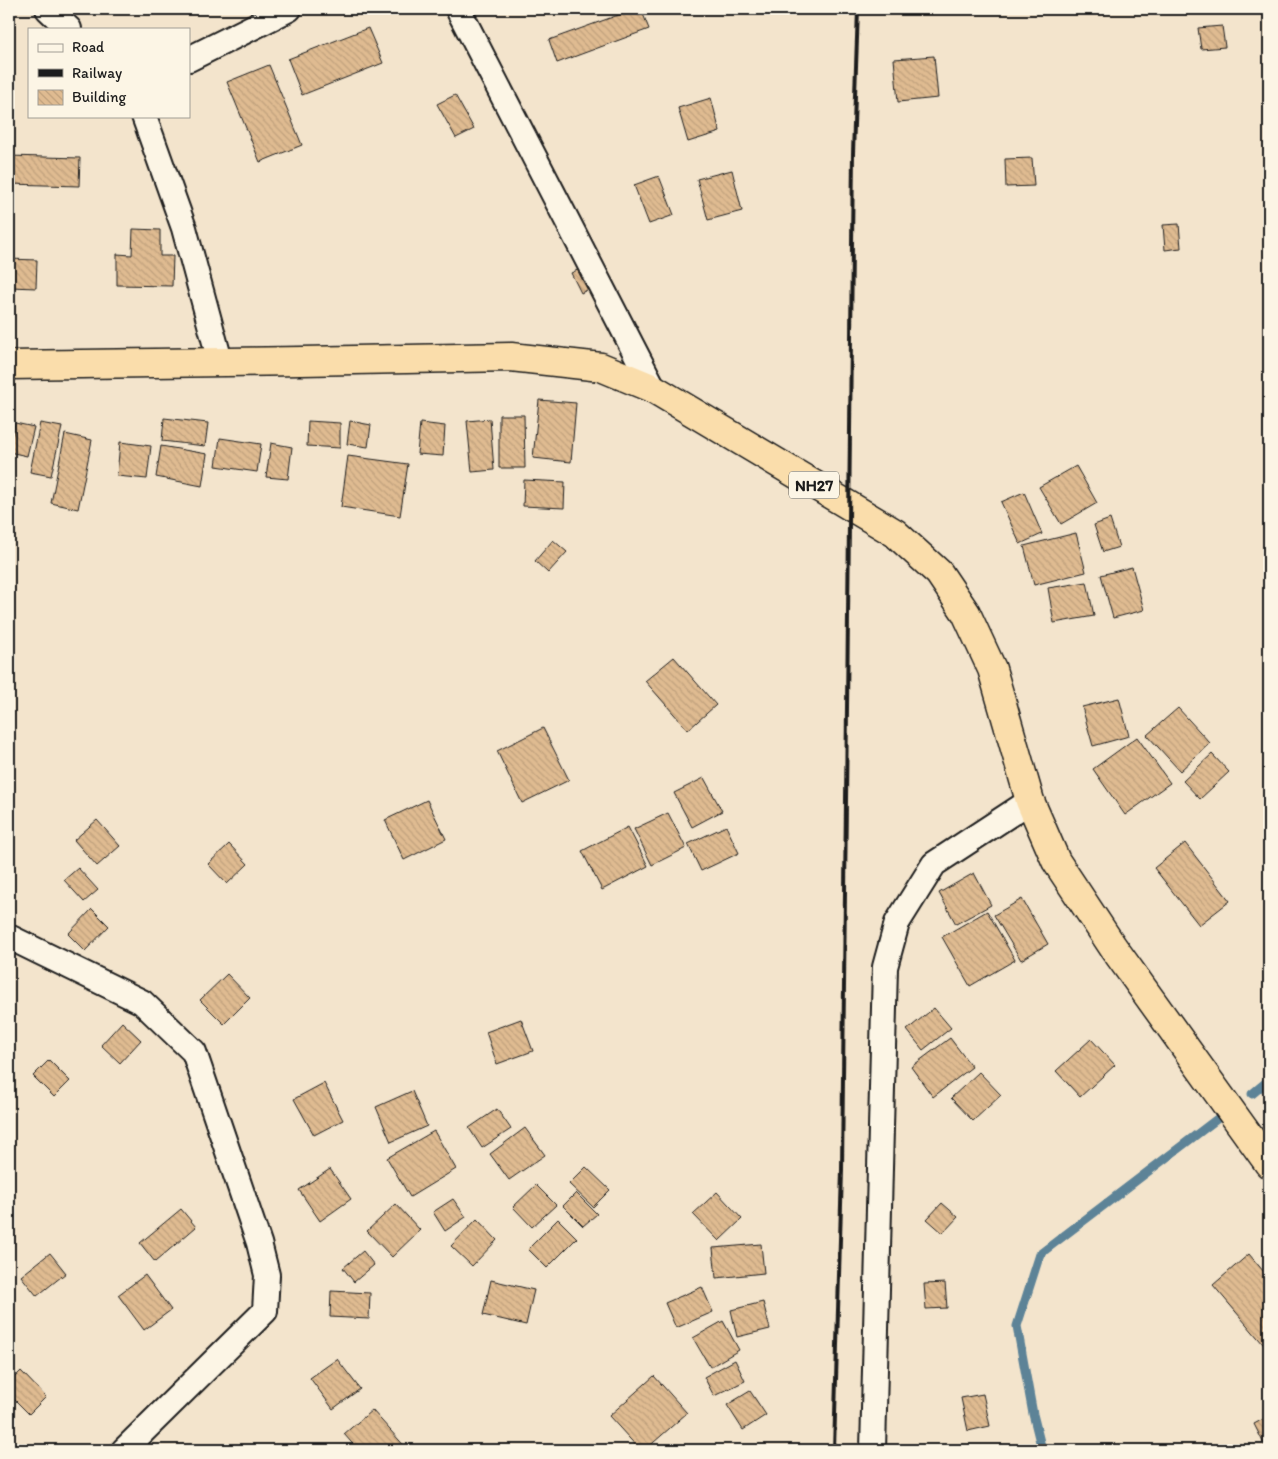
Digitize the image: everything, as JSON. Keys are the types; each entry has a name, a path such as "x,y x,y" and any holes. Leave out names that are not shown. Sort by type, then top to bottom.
{"highway":[{"name":"NH27","path":"9,365 511,357 601,367 654,389 895,533 938,573 966,613 992,669 1030,802 1056,861 1113,947 1269,1164"}],"street":[{"path":"48,9 68,28"},
{"path":"190,58 289,9"},
{"path":"458,9 654,389"},
{"path":"145,118 184,228 220,361"},
{"path":"873,1450 885,967 897,923 934,864 1030,802"},
{"path":"9,937 142,1002 194,1052 259,1243 267,1275 264,1311 124,1450"}],"building":[{"path":"635,9 641,9 649,29 557,63 549,40"},
{"path":"1222,26 1225,47 1201,49 1198,28"},
{"path":"368,28 383,63 302,95 288,59"},
{"path":"934,56 938,98 898,102 894,59"},
{"path":"269,65 302,145 260,162 227,82"},
{"path":"455,95 474,129 456,138 437,104"},
{"path":"711,98 720,132 688,142 678,108"},
{"path":"9,156 80,158 79,186 9,184"},
{"path":"1032,158 1034,186 1006,187 1005,159"},
{"path":"732,170 742,211 708,220 697,179"},
{"path":"659,176 674,215 649,224 634,185"},
{"path":"1179,224 1181,248 1165,250 1163,225"},
{"path":"133,229 160,230 160,256 173,256 172,286 117,285 117,254 132,255"},
{"path":"9,259 37,260 36,288 9,287"},
{"path":"586,266 595,286 581,293 571,273"},
{"path":"539,400 576,403 571,462 533,458"},
{"path":"499,415 524,415 525,468 499,468"},
{"path":"164,418 208,423 205,446 162,441"},
{"path":"490,419 494,470 472,472 467,421"},
{"path":"308,421 340,423 340,448 307,446"},
{"path":"350,421 371,425 368,447 347,444"},
{"path":"15,423 34,427 27,456 9,452"},
{"path":"40,423 62,427 51,476 30,472"},
{"path":"420,423 445,426 443,456 417,454"},
{"path":"65,434 92,440 78,509 51,503"},
{"path":"220,438 261,444 257,472 216,466"},
{"path":"120,442 151,446 147,479 117,476"},
{"path":"271,443 292,447 288,479 266,477"},
{"path":"161,446 207,454 202,486 156,477"},
{"path":"348,456 408,464 400,516 341,507"},
{"path":"1076,466 1097,503 1061,524 1039,487"},
{"path":"524,480 565,482 564,508 523,506"},
{"path":"1024,492 1042,534 1020,544 1001,502"},
{"path":"1110,519 1119,547 1103,552 1094,525"},
{"path":"1076,533 1086,572 1034,585 1024,546"},
{"path":"553,540 567,552 548,573 535,561"},
{"path":"1132,567 1144,610 1113,618 1101,575"},
{"path":"1087,582 1094,616 1054,623 1048,588"},
{"path":"674,657 716,705 688,730 645,681"},
{"path":"1119,698 1129,736 1093,746 1082,707"},
{"path":"1178,708 1210,743 1180,771 1147,735"},
{"path":"543,728 569,780 522,803 497,751"},
{"path":"1137,737 1170,783 1125,815 1093,769"},
{"path":"1212,754 1229,772 1200,799 1183,781"},
{"path":"704,778 722,811 692,827 674,793"},
{"path":"427,800 446,839 404,860 385,820"},
{"path":"668,813 686,848 652,865 634,829"},
{"path":"97,820 120,846 97,866 74,840"},
{"path":"726,826 739,853 701,871 688,844"},
{"path":"628,827 648,866 602,890 582,851"},
{"path":"1185,843 1230,901 1199,925 1154,868"},
{"path":"229,844 248,864 227,884 208,864"},
{"path":"78,868 98,890 84,902 64,880"},
{"path":"974,873 991,905 956,924 939,893"},
{"path":"1022,899 1048,944 1021,960 994,915"},
{"path":"92,909 109,926 85,951 68,934"},
{"path":"987,911 1015,960 970,986 942,937"},
{"path":"227,974 250,998 224,1024 200,1000"},
{"path":"934,1008 951,1028 923,1050 907,1030"},
{"path":"521,1019 533,1051 497,1064 486,1032"},
{"path":"122,1022 141,1040 120,1063 101,1045"},
{"path":"950,1038 972,1067 933,1097 911,1067"},
{"path":"1091,1039 1115,1065 1080,1097 1056,1071"},
{"path":"49,1060 70,1081 54,1097 33,1076"},
{"path":"979,1072 1001,1095 973,1121 951,1098"},
{"path":"324,1083 343,1120 314,1135 294,1099"},
{"path":"412,1091 427,1126 391,1142 376,1107"},
{"path":"497,1109 511,1129 482,1148 469,1128"},
{"path":"525,1128 545,1155 509,1180 490,1154"},
{"path":"434,1131 456,1169 410,1197 387,1158"},
{"path":"586,1167 610,1190 593,1207 569,1184"},
{"path":"330,1169 351,1199 320,1221 299,1190"},
{"path":"536,1185 556,1205 532,1227 513,1207"},
{"path":"717,1192 742,1219 719,1241 693,1214"},
{"path":"576,1193 597,1214 583,1226 563,1206"},
{"path":"453,1199 466,1217 445,1231 433,1212"},
{"path":"942,1203 958,1217 943,1233 927,1219"},
{"path":"396,1204 420,1230 392,1257 367,1231"},
{"path":"181,1209 196,1227 155,1262 140,1243"},
{"path":"477,1219 497,1240 472,1266 451,1246"},
{"path":"558,1219 577,1238 547,1268 528,1249"},
{"path":"761,1244 764,1273 716,1278 713,1248"},
{"path":"363,1251 374,1265 354,1282 343,1268"},
{"path":"50,1253 66,1273 37,1296 21,1276"},
{"path":"1249,1254 1269,1278 1269,1351 1213,1285"},
{"path":"145,1275 171,1310 144,1330 118,1295"},
{"path":"491,1280 534,1290 526,1325 483,1315"},
{"path":"945,1283 947,1308 926,1309 924,1284"},
{"path":"702,1287 713,1312 676,1328 665,1303"},
{"path":"331,1291 370,1293 369,1319 330,1317"},
{"path":"763,1302 770,1329 737,1337 731,1310"},
{"path":"723,1321 739,1350 710,1367 693,1338"},
{"path":"337,1359 360,1389 333,1409 310,1378"},
{"path":"735,1360 745,1381 714,1396 704,1377"},
{"path":"21,1371 46,1397 29,1414 9,1394 9,1383"},
{"path":"654,1376 687,1413 645,1450 640,1450 609,1416"},
{"path":"750,1391 766,1415 743,1430 727,1405"},
{"path":"983,1394 990,1426 968,1431 961,1398"},
{"path":"372,1410 408,1450 358,1450 344,1434"},
{"path":"1269,1416 1269,1450 1267,1450 1254,1424"}],"waterway":[{"path":"1252,1094 1269,1080"},
{"path":"1042,1450 1033,1414 1017,1326 1040,1254 1217,1119"}],"railway":[{"path":"834,1450 842,1170 853,153 858,9"}]}
